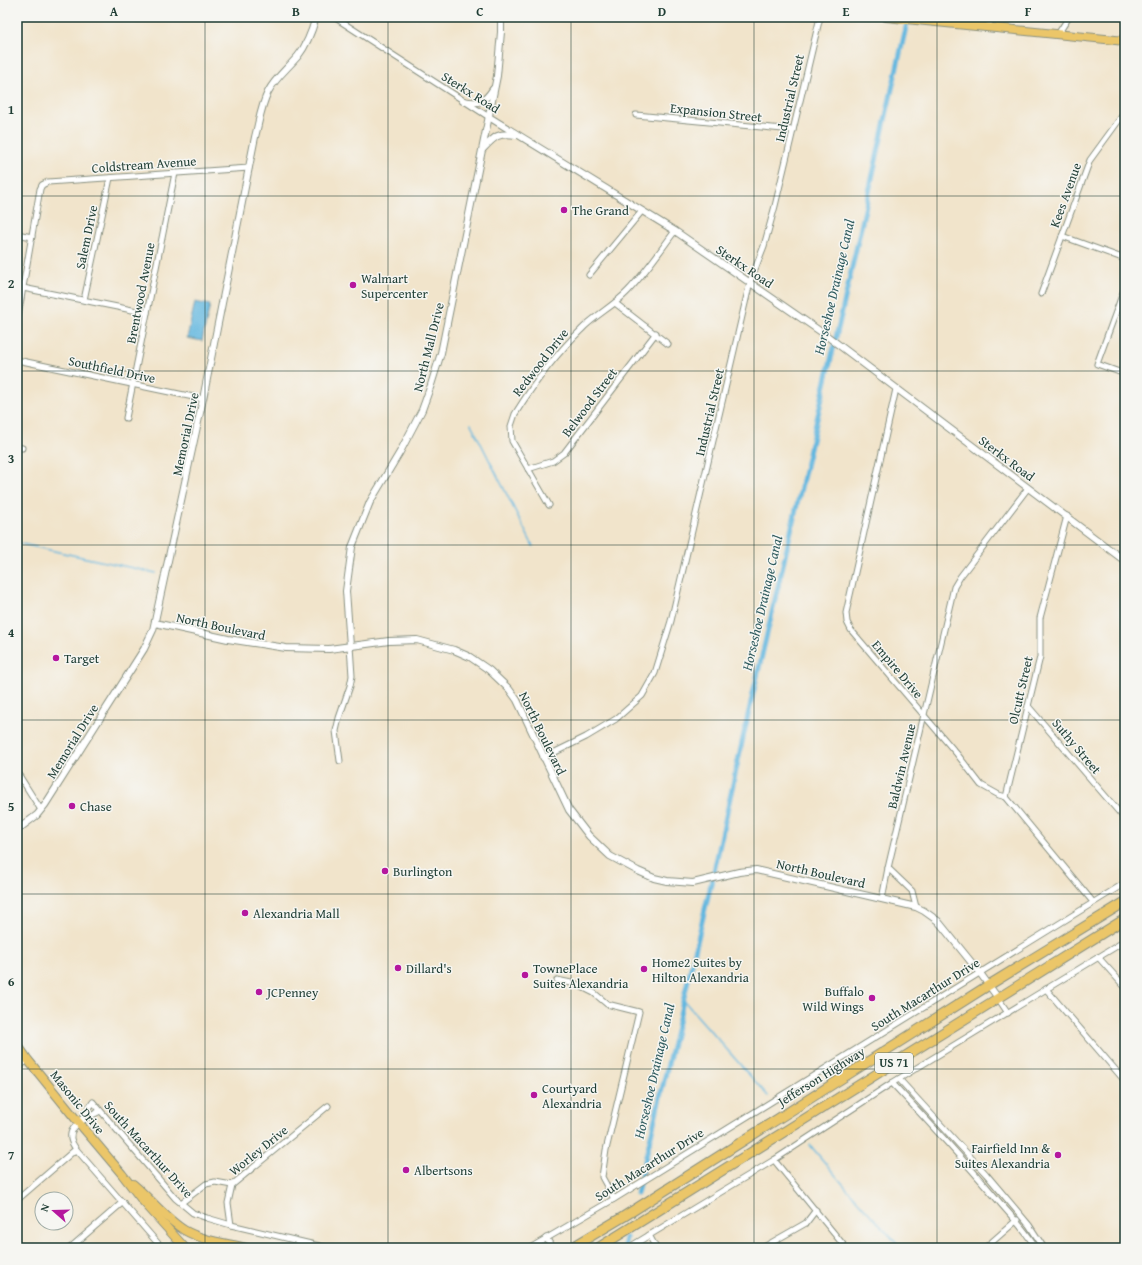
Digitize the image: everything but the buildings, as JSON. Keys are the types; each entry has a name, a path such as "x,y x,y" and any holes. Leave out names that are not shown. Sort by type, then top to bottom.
{"highway":[{"name":"Jefferson Highway","path":"571,1248 1125,902"},
{"name":"US 71","path":"598,1248 1125,919"}],"main road":[{"path":"891,18 945,20 986,28 1058,34 1125,42"},
{"name":"Masonic Drive","path":"17,1044 28,1060 142,1200 185,1248"},
{"name":"Masonic Drive","path":"122,1174 146,1195 166,1216 184,1230 195,1235 247,1248"}],"street":[{"name":"Memorial Drive","path":"17,830 41,810 144,649 155,623 203,399 255,137 268,92 278,77 304,48 316,17"},
{"name":"Sterkx Road","path":"334,17 463,101 675,231 750,282 827,336 1125,561"},
{"name":"North Mall Drive","path":"340,761 336,731 352,676 346,591 352,547 370,502 400,452 422,410 440,353 495,86 500,43 501,17"},
{"name":"Industrial Street","path":"544,758 586,737 616,719 642,696 655,673 671,621 750,282 764,246 775,206 820,17"},
{"path":"986,28 992,17"},
{"path":"1058,34 1069,17"},
{"path":"463,101 474,103 482,101 487,98 495,86"},
{"name":"Kees Avenue","path":"1041,294 1090,160 1125,112"},
{"name":"Expansion Street","path":"636,115 793,130"},
{"path":"482,151 498,135 506,133 520,135"},
{"name":"Coldstream Avenue","path":"32,237 40,189 42,185 48,182 249,168"},
{"name":"Brentwood Avenue","path":"126,418 175,172"},
{"name":"Salem Drive","path":"84,300 110,178"},
{"path":"589,275 642,211"},
{"name":"Redwood Drive","path":"549,505 512,441 511,426 514,414 569,341 596,315 615,303 636,283 675,231"},
{"path":"17,234 32,237 17,322"},
{"path":"1062,236 1125,259"},
{"path":"23,288 147,313"},
{"path":"1124,291 1097,364 1125,374"},
{"path":"615,303 656,333 668,344"},
{"name":"Belwood Street","path":"528,469 553,461 564,453 656,333"},
{"name":"Southfield Drive","path":"17,360 203,399"},
{"name":"Empire Drive","path":"896,389 846,613 850,630 957,754 981,785 999,795 1006,797 1093,902"},
{"name":"Baldwin Avenue","path":"882,899 954,587 1028,488"},
{"name":"Olcutt Street","path":"1006,797 1040,657 1040,618 1067,516"},
{"name":"North Boulevard","path":"155,623 272,647 329,649 389,641 417,640 454,650 470,657 489,670 517,700 568,810 589,836 610,856 654,878 667,881 693,883 727,874 756,870 882,899"},
{"name":"Suthy Street","path":"1028,706 1125,819"},
{"path":"17,772 41,810"},
{"path":"888,868 912,890 916,907"},
{"name":"South Macarthur Drive","path":"530,1248 614,1199 1125,883"},
{"path":"882,899 916,907 938,921 980,973 1008,1013"},
{"path":"629,1247 774,1160 892,1083 1125,941"},
{"path":"1098,957 1125,987"},
{"path":"557,980 576,984 594,993 607,1004 639,1012 606,1150 602,1177 614,1199"},
{"path":"1046,989 1125,1080"},
{"path":"17,1068 28,1060"},
{"path":"899,1079 928,1111 946,1128 986,1174 1022,1216 1044,1248"},
{"path":"892,1083 940,1133 1016,1222 1024,1229 1035,1246 1040,1241"},
{"name":"South Macarthur Drive","path":"79,1123 93,1102 155,1175 181,1203 186,1208 200,1216 231,1225 328,1248"},
{"name":"Worley Drive","path":"231,1225 228,1203 232,1185 328,1106"},
{"path":"100,1111 73,1128 70,1137 72,1142 76,1149 162,1248"},
{"path":"923,1116 928,1111"},
{"path":"940,1133 946,1128"},
{"path":"948,1143 954,1138"},
{"path":"17,1200 76,1149"},
{"path":"774,1160 846,1248"},
{"path":"980,1179 986,1174"},
{"path":"181,1203 206,1184 215,1182 232,1185"},
{"path":"70,1248 123,1202"},
{"path":"762,1248 806,1223 816,1210"},
{"path":"985,1248 1022,1216"},
{"path":"649,1235 656,1248"},
{"path":"546,1238 553,1248"}],"water":[{"path":"195,302 210,305 202,341 187,338"}],"waterway":[{"name":"Horseshoe Drainage Canal","path":"637,1194 715,867 746,724 844,303 908,18"},
{"path":"471,424 533,546"},
{"path":"17,543 156,573"},
{"path":"684,1001 768,1096"},
{"path":"810,1145 847,1189 901,1248"},
{"name":"Horseshoe Drainage Canal","path":"624,1248 626,1238"}],"place":[{"name":"The Grand","path":"564,210"},
{"name":"Walmart Supercenter","path":"353,285"},
{"name":"Target","path":"56,658"},
{"name":"Chase","path":"72,806"},
{"name":"Burlington","path":"385,871"},
{"name":"Alexandria Mall","path":"245,913"},
{"name":"Dillard's","path":"398,968"},
{"name":"Home2 Suites by Hilton Alexandria","path":"644,969"},
{"name":"TownePlace Suites Alexandria","path":"525,975"},
{"name":"JCPenney","path":"259,992"},
{"name":"Buffalo Wild Wings","path":"872,998"},
{"name":"Courtyard Alexandria","path":"534,1095"},
{"name":"Fairfield Inn & Suites Alexandria","path":"1058,1155"},
{"name":"Albertsons","path":"406,1170"}]}
